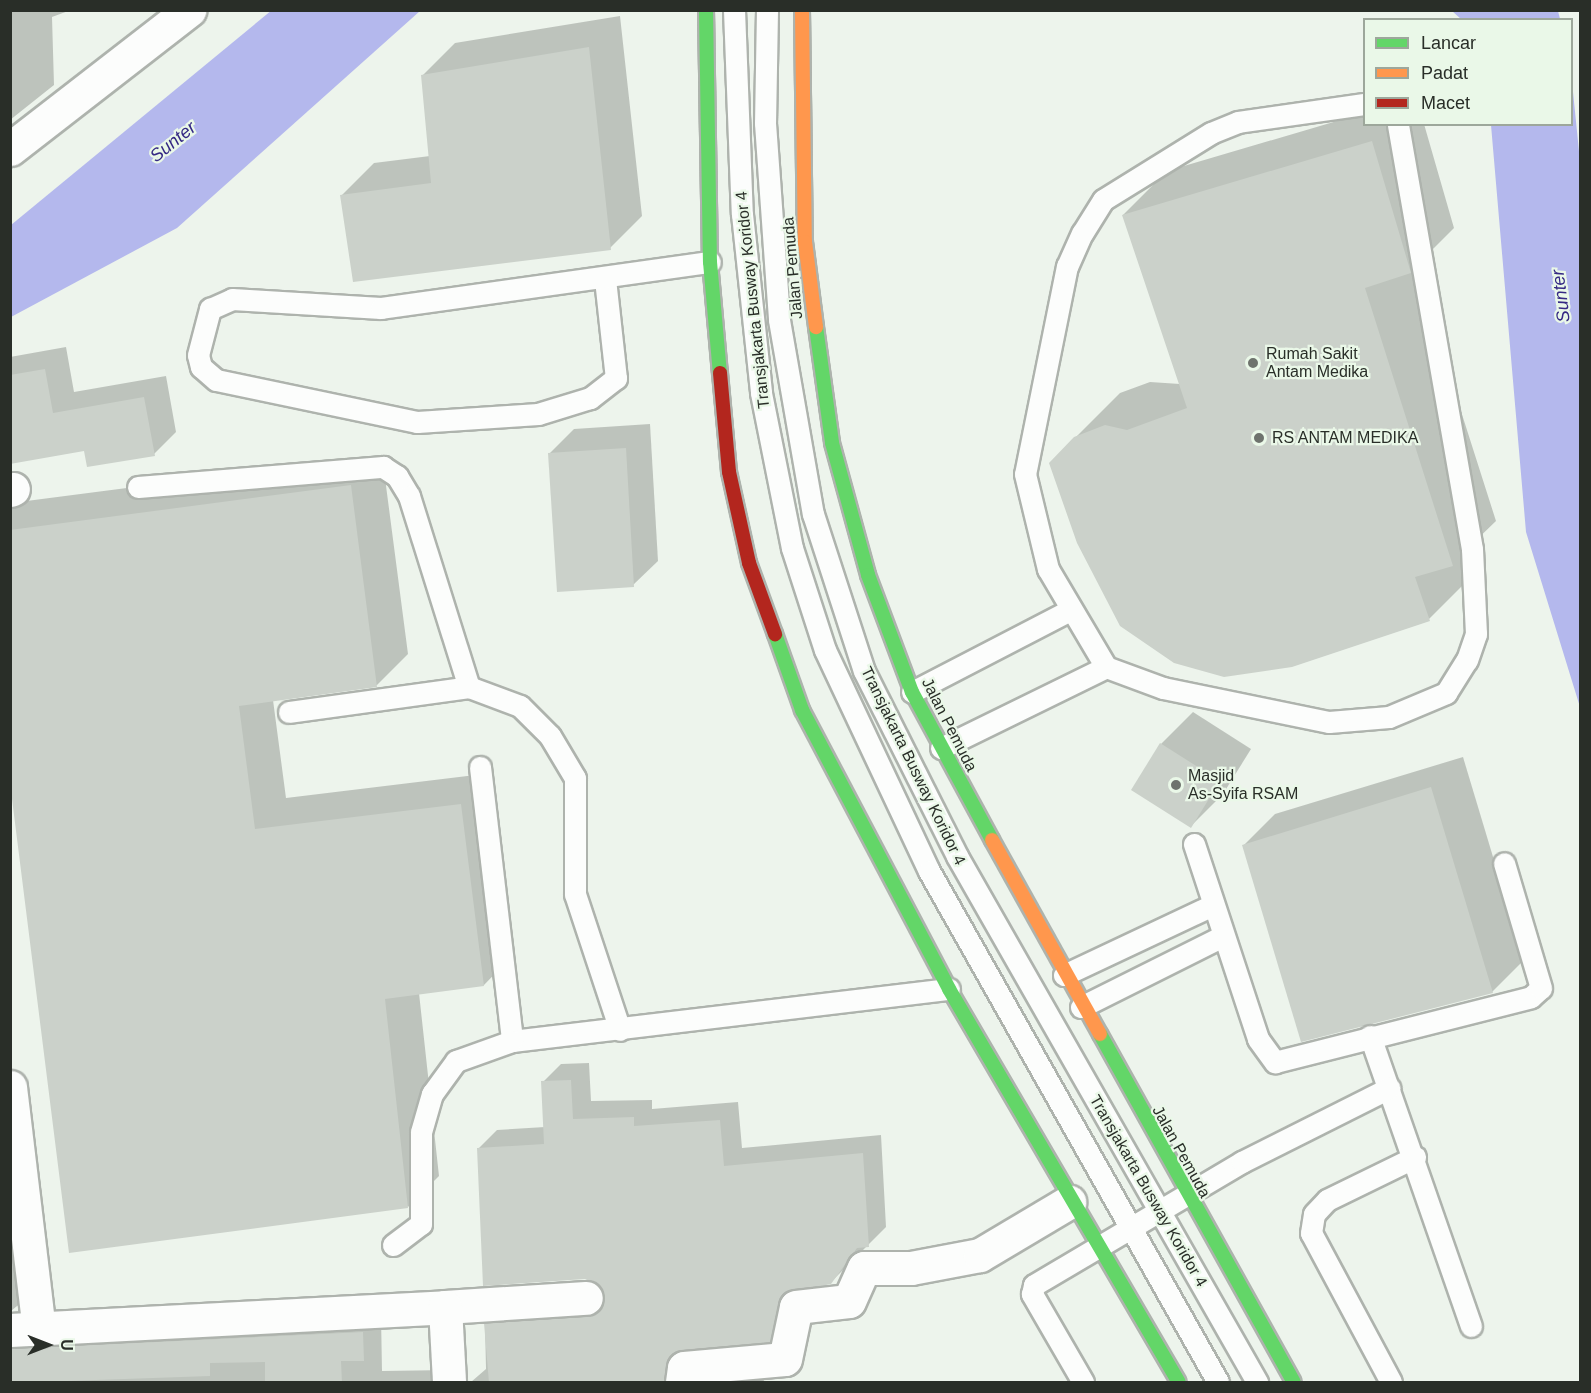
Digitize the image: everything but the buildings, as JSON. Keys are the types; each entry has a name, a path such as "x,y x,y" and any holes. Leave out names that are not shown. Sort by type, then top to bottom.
{"main road":[{"path":"706,10 710,262 729,472 749,563 802,710 949,989 1069,1202 1179,1383"},
{"name":"Jalan Pemuda","path":"802,10 805,242 825,401 868,575 912,692 941,748 1081,1007 1294,1383"}],"street":[{"path":"10,148 189,10"},
{"path":"10,1087 25,1330 586,1298"},
{"path":"682,1383 684,1368 785,1359 793,1311 849,1301 864,1268 911,1268 980,1255 1069,1202"},
{"path":"445,1307 449,1383"}],"lane":[{"name":"Transjakarta Busway Koridor 4","path":"734,10 742,214 761,393 792,548 825,650 930,871 1218,1383"},
{"name":"Transjakarta Busway Koridor 4","path":"767,10 765,123 779,320 813,514 864,671 957,856 1257,1383"},
{"path":"1363,104 1238,122 1211,133 1103,200 1082,232 1067,266 1025,474 1048,568 1068,610 1106,667 1163,688 1329,722 1389,717 1446,693 1467,660 1476,634 1472,549 1398,126"},
{"path":"605,279 616,378 590,398 538,414 417,422 216,380 201,367 198,355 210,309 232,299 381,308 605,279 710,262"},
{"path":"138,487 383,467 390,471 409,496 469,687"},
{"path":"912,692 1068,610"},
{"path":"941,748 1106,667"},
{"path":"289,712 469,687 520,706 550,736 575,778 575,894 620,1030"},
{"path":"480,767 512,1041"},
{"path":"1194,844 1258,1039 1275,1062 1370,1036 1531,997 1541,988 1504,863"},
{"path":"1064,975 1213,905"},
{"path":"1081,1007 1223,936"},
{"path":"393,1245 421,1224 421,1132 432,1094 456,1061 512,1041 620,1030 949,989"},
{"path":"1370,1036 1415,1157 1471,1326"},
{"path":"1083,1383 1031,1290 1185,1194 1389,1088"},
{"path":"1391,1383 1311,1233 1314,1214 1327,1200 1415,1157"}],"water":[{"name":"Sunter","path":"272,10 420,11 177,228 11,317 11,225"},
{"path":"1452,11 1558,11 1560,18 1460,18"},
{"name":"Sunter","path":"1573,92 1580,161 1580,707 1526,532 1491,126 1573,126"}],"traffic: fast":[{"path":"706,10 710,262 720,373"},
{"path":"816,327 832,443 868,575 912,692 992,840"},
{"path":"775,634 802,710 949,989 1179,1382"},
{"path":"1100,1034 1294,1382"}],"traffic: slow":[{"path":"802,10 805,242 816,327"},
{"path":"992,840 1100,1034"}],"traffic: jam":[{"path":"720,373 729,472 749,563 775,634"}],"place":[{"name":"Rumah Sakit Antam Medika","path":"1253,363"},
{"name":"RS ANTAM MEDIKA","path":"1259,438"},
{"name":"Masjid As-Syifa RSAM","path":"1176,785"}]}
